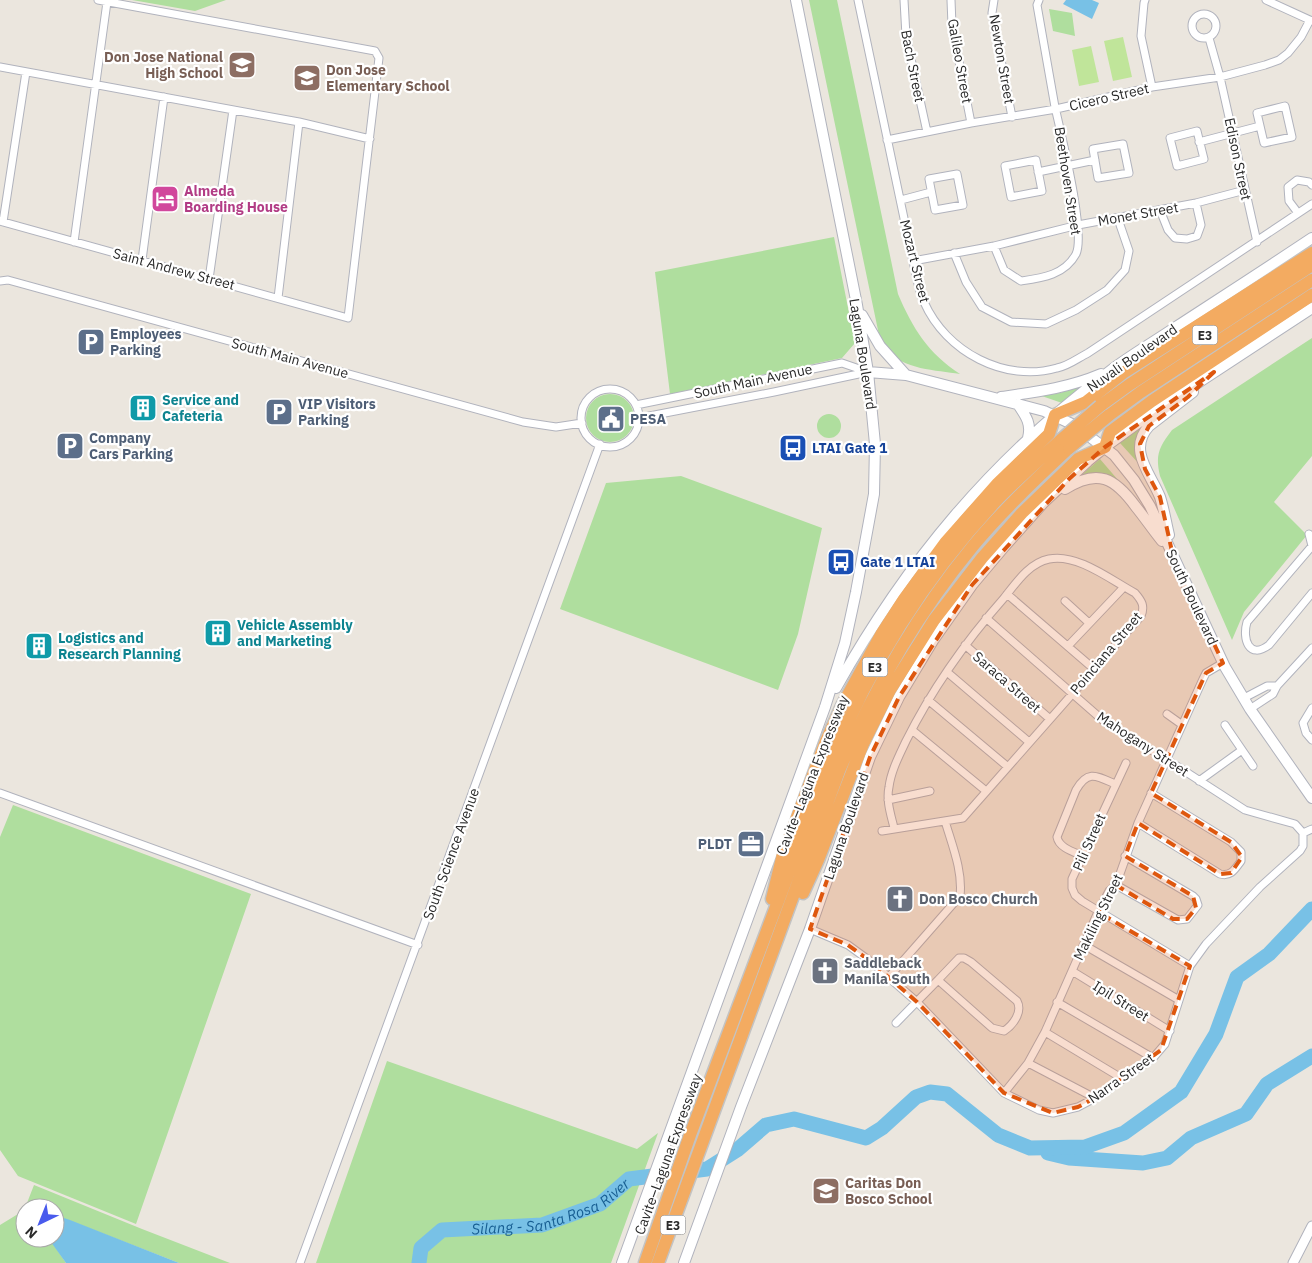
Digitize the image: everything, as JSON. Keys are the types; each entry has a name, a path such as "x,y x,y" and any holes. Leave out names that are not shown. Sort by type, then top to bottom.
{"highway":[{"path":"770,944 783,854 826,741 843,704 891,618 945,543 979,504 1049,434 1055,415 1086,402 1124,374 1312,253"},
{"name":"Cavite–Laguna Expressway","path":"645,1263 690,1135 770,944 839,771 854,737 896,655 916,623 974,545 1040,475 1066,443 1104,411 1130,385 1312,265"},
{"name":"Cavite–Laguna Expressway","path":"1104,411 1141,392 1312,280"},
{"path":"770,944 818,860 861,748 890,690 950,599 1002,534 1078,459 1105,447 1110,432 1152,401 1312,295"},
{"name":"Cavite–Laguna Expressway","path":"658,1263 706,1132 770,944"}],"main road":[{"name":"Laguna Boulevard","path":"622,1263 826,707 849,629 874,494 875,444 868,372 857,305 796,0"},
{"name":"Nuvali Boulevard","path":"1055,415 1111,370 1312,238"},
{"path":"857,305 880,346 906,375"},
{"path":"1105,447 1152,413 1312,308"},
{"path":"996,397 1065,387 1111,370"},
{"name":"South Boulevard","path":"868,372 906,375 996,397 1055,415 1074,425 1105,447 1123,466 1143,493 1224,665 1250,709 1312,798"},
{"path":"1173,556 1160,497 1142,462 1141,440 1149,426 1188,397 1214,372"},
{"path":"1017,403 1029,422 1030,431 1028,438"},
{"name":"Laguna Boulevard","path":"826,707 866,637 926,549 971,495 1028,438 1055,415"},
{"name":"Laguna Boulevard","path":"684,1263 741,1107 810,928 870,757 899,697 934,639 998,554 1044,502 1105,447"},
{"path":"1044,502 1081,480 1096,477 1107,479 1123,490 1173,556"}],"street":[{"path":"0,67 299,122 370,139 379,58 375,51 98,0"},
{"name":"Mozart Street","path":"858,0 913,261 924,303 936,322 951,340 974,357 997,368 1029,372 1058,368 1088,353 1312,204"},
{"name":"Bach Street","path":"904,0 906,36 927,132"},
{"name":"Galileo Street","path":"951,0 952,25 971,123"},
{"name":"Newton Street","path":"994,0 992,13 1012,117"},
{"name":"Beethoven Street","path":"994,246 1004,270 1021,281 1046,278 1066,268 1077,252 1078,225 1037,5 1039,0"},
{"path":"1145,0 1141,36 1152,87"},
{"path":"1266,0 1311,20"},
{"path":"74,242 107,2"},
{"name":"Cicero Street","path":"887,140 971,123 1056,109 1152,87 1220,77 1279,60 1288,53 1301,37 1311,20"},
{"name":"Edison Street","path":"1209,38 1233,133 1256,242"},
{"path":"2,222 26,72"},
{"path":"142,260 164,97"},
{"path":"1285,106 1292,137 1264,143 1260,126 1257,113 1285,106"},
{"path":"210,279 233,110"},
{"path":"278,298 299,122"},
{"path":"1199,142 1260,126"},
{"path":"1196,132 1199,142 1204,159 1177,166 1170,138 1196,132"},
{"name":"Saint Andrew Street","path":"2,222 348,318 370,139"},
{"path":"1123,144 1128,173 1098,178 1095,160 1093,149 1123,144"},
{"path":"1036,160 1038,172 1042,191 1011,197 1005,166 1036,160"},
{"path":"1038,172 1095,160"},
{"path":"957,174 963,205 935,210 932,192 929,179 957,174"},
{"path":"1298,213 1290,201 1288,187 1298,180 1309,182 1312,185"},
{"name":"Monet Street","path":"913,261 994,246 1078,225 1196,203 1245,190"},
{"path":"901,200 932,192"},
{"path":"1160,210 1168,230 1175,238 1187,239 1196,236 1201,225 1196,203"},
{"path":"954,253 966,282 982,307 1010,322 1046,324 1076,310 1107,290 1125,270 1129,251 1118,219"},
{"name":"South Main Avenue","path":"0,281 8,280 523,422 556,427 582,423"},
{"name":"South Main Avenue","path":"636,405 842,363 868,372"},
{"name":"South Main Avenue","path":"639,418 868,372"},
{"path":"609,389 621,392 629,396 636,405 639,418 636,431 627,442 614,446 600,444 589,437 582,423 586,403 594,394 601,391 609,389"},
{"name":"South Science Avenue","path":"300,1263 600,444"},
{"path":"1309,534 1312,546 1247,622 1244,633 1251,648 1261,651 1269,645 1312,593"},
{"name":"Poinciana Street","path":"882,831 963,818 1142,616 1144,610 1140,598 1077,561 1064,558 1050,558 1039,561 1029,568 965,645 928,700 912,730 892,772 888,788 888,800 894,828"},
{"path":"1068,646 1124,587"},
{"path":"1007,594 1094,669"},
{"path":"1065,601 1089,623"},
{"name":"Mahogany Street","path":"986,618 1106,723 1166,758 1245,810 1294,824 1302,833"},
{"name":"Saraca Street","path":"965,645 1050,719"},
{"path":"1250,709 1273,694 1277,686 1312,648"},
{"name":"Makiling Street","path":"1004,1094 1028,1063 1045,1032 1098,912 1110,891 1116,885 1138,823 1203,679 1224,665"},
{"path":"947,672 1029,742"},
{"path":"1244,698 1267,686 1277,686"},
{"path":"928,700 1008,767"},
{"path":"1312,708 1304,723 1306,733 1312,740"},
{"path":"1167,714 1182,724"},
{"path":"1225,725 1253,766"},
{"path":"912,730 986,791"},
{"path":"1199,780 1242,750"},
{"name":"Pili Street","path":"1098,912 1075,895 1072,888 1072,879 1126,764"},
{"path":"1083,856 1062,846 1058,842 1057,837 1076,790 1080,783 1090,775 1115,784"},
{"path":"888,800 930,792"},
{"path":"0,793 418,945"},
{"path":"1138,823 1220,874 1227,875 1231,873 1242,861 1241,852 1231,842 1151,793"},
{"path":"888,978 960,896 960,874 945,821"},
{"path":"1302,833 1312,830"},
{"name":"Narra Street","path":"810,928 848,945 888,978 916,1002 1004,1094 1039,1110 1052,1113 1078,1107 1095,1098 1153,1058 1165,1044 1190,966 1206,944 1239,908 1300,851 1303,846 1302,833"},
{"path":"1116,885 1178,920 1187,919 1198,905 1193,896 1125,856"},
{"path":"1098,912 1190,966"},
{"path":"1084,945 1179,1000"},
{"path":"896,1023 958,958 964,958 971,962 1012,997 1019,1005 1018,1015 1009,1028 1004,1031 998,1030 986,1023 938,980"},
{"name":"Ipil Street","path":"1072,971 1170,1031"},
{"path":"1057,1002 1153,1058"},
{"path":"1045,1032 1123,1079"},
{"path":"1028,1063 1095,1098"},
{"path":"1293,1263 1312,1226"}],"highlighted area":[{"path":"1214,372 1188,397 1149,426 1140,444 1145,469 1160,497 1173,556 1223,663 1206,673 1151,793 1231,842 1242,857 1231,873 1220,874 1138,823 1125,856 1193,896 1196,908 1187,919 1173,919 1114,884 1098,912 1190,966 1161,1050 1095,1098 1078,1107 1053,1113 1004,1093 917,1002 870,961 848,945 810,929 870,757 899,697 972,585 1069,479 1105,447"}],"green space":[{"path":"132,0 226,0 195,11"},
{"path":"809,0 837,0 898,294 916,329 930,349 960,374 920,368 901,361 886,349 879,335"},
{"path":"1049,9 1072,13 1075,36 1053,31"},
{"path":"1123,37 1132,77 1113,81 1104,41"},
{"path":"1091,46 1099,82 1079,86 1072,50"},
{"path":"834,237 855,343 842,358 670,394 655,272"},
{"path":"1312,338 1312,456 1274,502 1307,535 1244,612 1232,640 1160,476 1159,452 1172,430"},
{"path":"1086,383 1062,403 1036,394 1060,393"},
{"path":"605,394 615,394 627,401 634,413 634,423 627,435 615,442 605,442 597,438 590,431 586,423 586,413 590,405 597,398"},
{"path":"829,414 834,415 840,421 840,431 834,437 829,438 824,437 818,431 817,426 818,421 824,415"},
{"path":"1149,421 1140,465 1120,443"},
{"path":"1100,459 1118,480 1105,475 1078,478"},
{"path":"681,476 822,528 798,634 778,690 560,609 606,483"},
{"path":"13,805 251,894 136,1224 18,1176 0,1150 0,837"},
{"path":"387,1061 637,1149 658,1133 611,1263 316,1263"},
{"path":"34,1185 230,1263 179,1263 65,1219 65,1198 29,1198"},
{"path":"15,1216 15,1248 56,1248 66,1263 0,1263 0,1225"}],"water":[{"path":"1066,0 1092,0 1099,3 1092,19 1063,4"},
{"path":"65,1218 179,1263 66,1263 55,1248 65,1248"}],"waterway":[{"name":"Silang - Santa Rosa River","path":"419,1263 421,1248 442,1230 542,1225 600,1204 629,1179 707,1169 737,1150 766,1125 794,1119 866,1138 882,1128 916,1097 930,1092 947,1094 998,1135 1030,1148 1085,1147 1124,1133 1181,1092 1216,1034 1237,977 1269,954 1312,909"},
{"path":"1048,1153 1069,1158 1143,1163 1167,1158 1191,1138 1246,1114 1267,1084 1312,1056"}],"place":[{"name":"Don Jose National High School","path":"242,65"},
{"name":"Don Jose Elementary School","path":"307,78"},
{"name":"Almeda Boarding House","path":"165,199"},
{"name":"Employees Parking","path":"91,342"},
{"name":"Service and Cafeteria","path":"143,408"},
{"name":"VIP Visitors Parking","path":"279,412"},
{"name":"PESA","path":"611,419"},
{"name":"Company Cars Parking","path":"70,446"},
{"name":"LTAI Gate 1","path":"793,448"},
{"name":"Gate 1 LTAI","path":"841,562"},
{"name":"Vehicle Assembly and Marketing","path":"218,633"},
{"name":"Logistics and Research Planning","path":"39,646"},
{"name":"PLDT","path":"751,844"},
{"name":"Don Bosco Church","path":"900,899"},
{"name":"Saddleback Manila South","path":"825,971"},
{"name":"Caritas Don Bosco School","path":"826,1191"}]}
